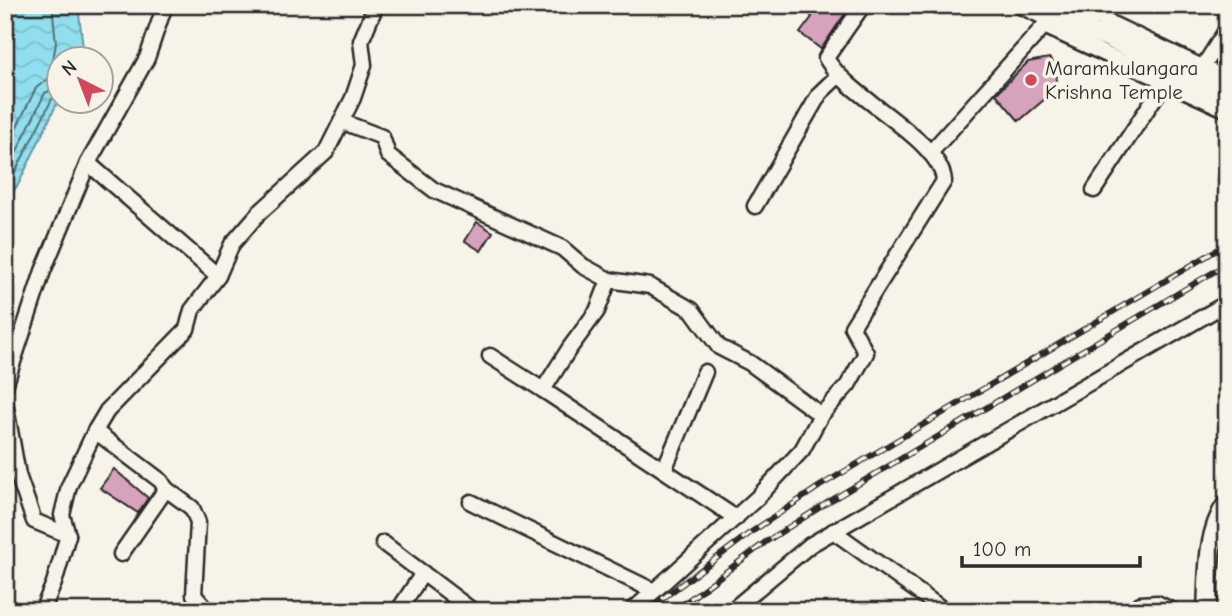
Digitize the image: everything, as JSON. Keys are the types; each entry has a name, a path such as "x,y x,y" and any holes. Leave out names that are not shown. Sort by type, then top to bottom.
{"main road":[{"path":"1023,5 1055,20 1107,37 1227,96"},
{"path":"1206,611 1216,522 1227,504"}],"street":[{"path":"5,386 43,271 88,163 147,58 165,5"},
{"path":"42,611 54,583 68,535 62,515 69,486 95,431 107,411 187,329 192,310 218,276 232,244 259,213 326,152 343,122 364,65 361,41 376,5"},
{"path":"632,611 736,518 802,450 821,415 848,385 866,353 852,327 944,181 944,173 930,153 839,75 826,58 863,5"},
{"path":"1039,5 1082,9 1227,79"},
{"path":"930,153 1044,26 1227,110"},
{"path":"1203,68 1227,29"},
{"path":"755,206 813,103 839,75"},
{"path":"1094,190 1165,82"},
{"path":"343,122 382,137 388,155 434,190 562,248 583,266 609,280 650,286 692,310 719,347 750,363 821,415"},
{"path":"88,163 218,276"},
{"path":"544,390 597,311 609,280"},
{"path":"731,611 810,545 1227,303"},
{"path":"490,356 736,518"},
{"path":"664,470 705,372"},
{"path":"5,402 18,475 34,522 68,535"},
{"path":"95,431 192,508 198,522 194,595 208,611"},
{"path":"121,554 166,489"},
{"path":"471,502 654,591"},
{"path":"833,531 942,606 945,611"},
{"path":"383,543 473,611"},
{"path":"398,611 423,573"},
{"path":"1140,604 1157,603 1173,611"}],"water":[{"path":"5,5 78,5 83,46 46,46 46,116 51,116 19,183 5,204"}],"building":[{"path":"801,5 851,5 821,49 800,33 812,17"},
{"name":"Maramkulangara Krishna Temple","path":"1049,58 1059,69 1052,93 1019,121 996,94 1028,62"},
{"path":"477,222 493,232 481,251 465,241"},
{"path":"114,469 148,498 138,513 100,488"}],"railway":[{"path":"646,611 750,533 820,486 1227,244"},
{"path":"674,611 767,541 830,501 1227,264"}],"place":[{"name":"Maramkulangara Krishna Temple","path":"1031,80"}]}
